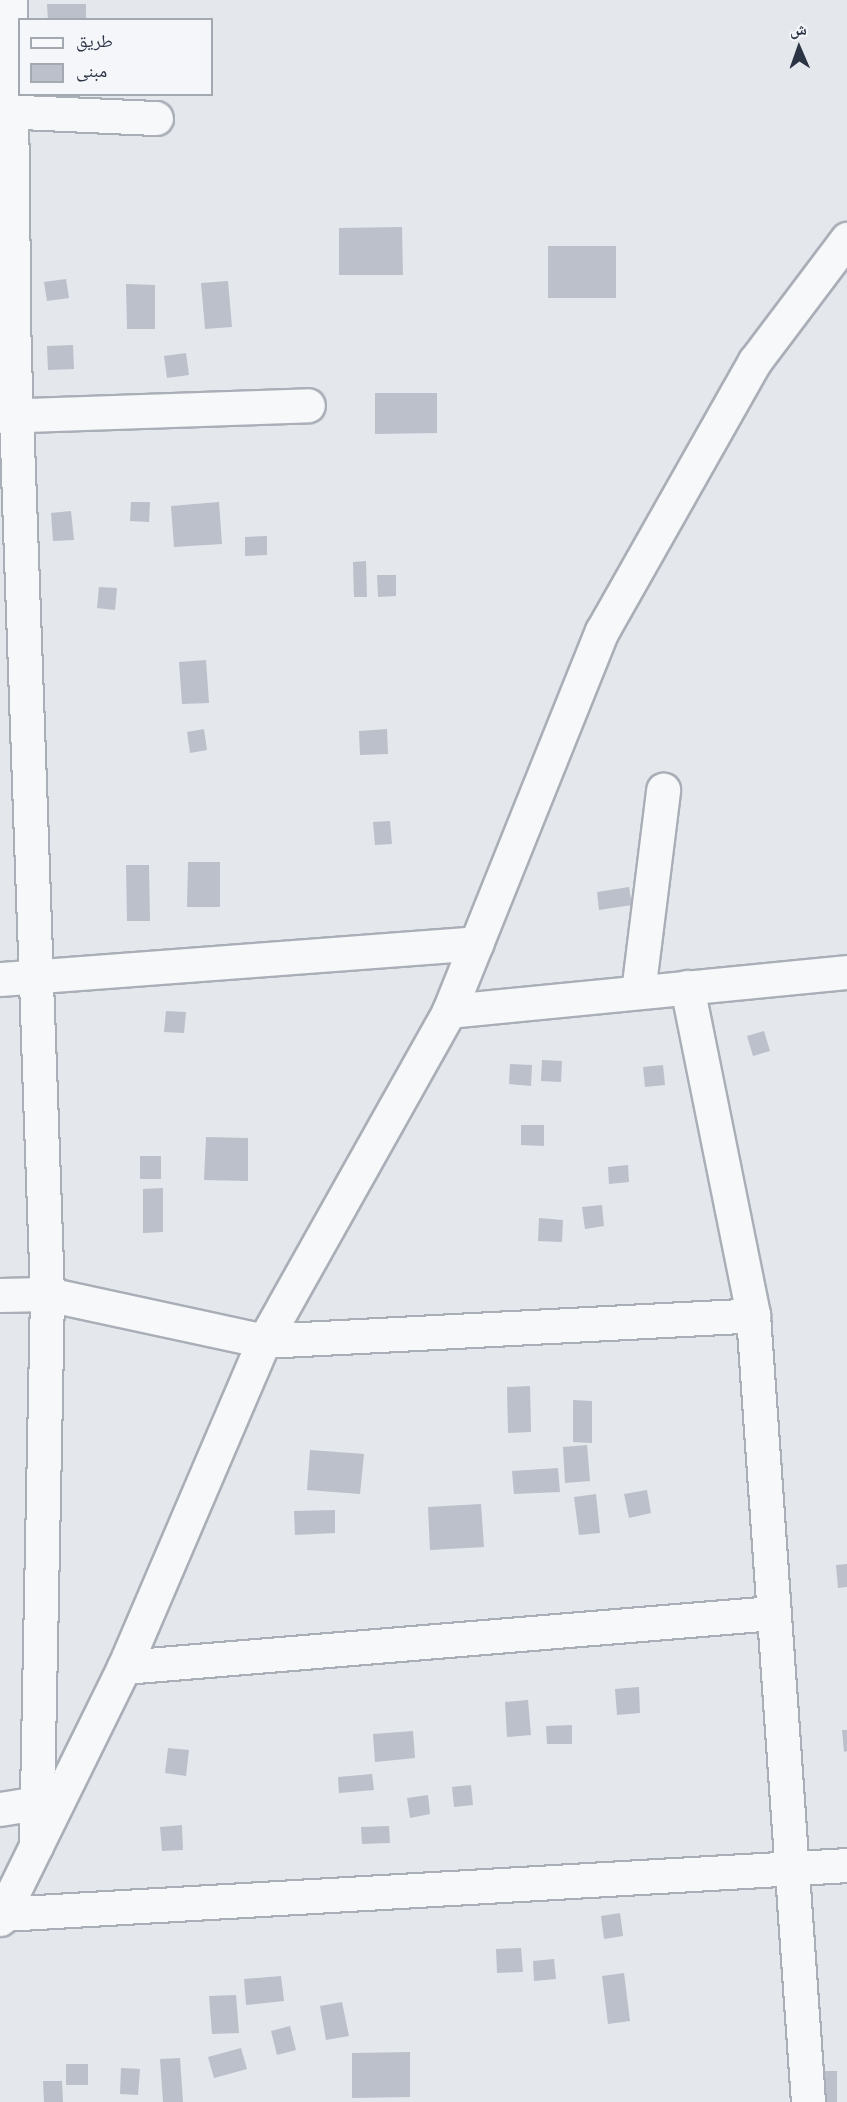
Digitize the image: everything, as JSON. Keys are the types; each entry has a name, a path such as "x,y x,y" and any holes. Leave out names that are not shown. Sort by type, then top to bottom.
{"street":[{"path":"10,0 6,111 8,416 36,978 47,1294 36,1846"},
{"path":"6,111 156,118"},
{"path":"1,1916 124,1667 264,1341 449,1011 602,631 755,361 847,239"},
{"path":"8,416 308,405"},
{"path":"638,993 663,790"},
{"path":"0,979 477,943"},
{"path":"449,1011 847,972"},
{"path":"687,987 753,1316 789,1867 808,2102"},
{"path":"0,1295 47,1294 264,1341 753,1316"},
{"path":"124,1667 773,1613"},
{"path":"0,1809 36,1803"},
{"path":"1,1916 847,1864"}],"building":[{"path":"47,4 86,4 86,18 48,18"},
{"path":"402,227 403,275 339,275 339,228"},
{"path":"548,246 616,246 616,298 548,298"},
{"path":"66,279 69,298 47,301 44,282"},
{"path":"228,281 232,327 205,329 201,283"},
{"path":"126,284 155,285 155,329 127,329"},
{"path":"73,345 74,369 48,370 47,346"},
{"path":"186,353 189,375 167,378 164,356"},
{"path":"375,393 437,393 437,433 375,434"},
{"path":"131,502 150,502 149,522 130,521"},
{"path":"219,502 222,544 174,547 171,506"},
{"path":"71,511 74,540 53,541 51,513"},
{"path":"267,536 267,555 245,556 245,537"},
{"path":"366,561 367,597 354,597 353,562"},
{"path":"377,575 396,575 396,596 378,597"},
{"path":"99,587 117,588 115,610 97,608"},
{"path":"206,660 209,703 182,704 179,662"},
{"path":"204,729 207,750 190,753 187,732"},
{"path":"387,729 388,754 360,755 359,731"},
{"path":"390,821 392,844 375,845 373,822"},
{"path":"188,862 220,862 220,907 187,907"},
{"path":"126,865 149,865 150,921 127,921"},
{"path":"629,887 632,905 599,910 597,892"},
{"path":"166,1011 186,1012 184,1033 164,1032"},
{"path":"764,1031 770,1051 753,1056 747,1036"},
{"path":"542,1060 562,1061 561,1082 541,1081"},
{"path":"510,1064 532,1065 531,1086 509,1084"},
{"path":"663,1065 665,1085 645,1087 643,1067"},
{"path":"521,1125 544,1125 544,1146 521,1145"},
{"path":"206,1137 248,1138 248,1181 204,1180"},
{"path":"140,1156 161,1156 161,1179 140,1179"},
{"path":"628,1165 629,1182 609,1184 608,1167"},
{"path":"163,1188 163,1232 143,1233 143,1189"},
{"path":"602,1205 604,1226 585,1229 582,1207"},
{"path":"539,1218 563,1220 562,1242 538,1241"},
{"path":"530,1386 531,1432 508,1433 507,1387"},
{"path":"573,1400 592,1401 592,1443 573,1442"},
{"path":"587,1445 590,1481 565,1483 563,1447"},
{"path":"310,1450 364,1454 360,1494 307,1490"},
{"path":"558,1468 560,1492 514,1494 512,1471"},
{"path":"647,1490 651,1513 629,1518 624,1494"},
{"path":"596,1494 600,1533 579,1535 574,1497"},
{"path":"481,1504 484,1547 430,1550 428,1507"},
{"path":"335,1510 335,1533 295,1535 294,1511"},
{"path":"847,1564 847,1587 838,1588 836,1565"},
{"path":"639,1687 640,1713 617,1715 615,1689"},
{"path":"528,1700 531,1735 507,1737 505,1702"},
{"path":"572,1725 572,1744 547,1744 546,1726"},
{"path":"842,1730 847,1730 847,1751 844,1752"},
{"path":"413,1731 415,1758 375,1762 373,1734"},
{"path":"168,1748 189,1750 186,1776 165,1773"},
{"path":"372,1774 374,1790 339,1793 338,1777"},
{"path":"471,1785 473,1805 454,1807 452,1787"},
{"path":"428,1795 430,1814 410,1818 407,1798"},
{"path":"182,1825 183,1850 162,1851 160,1827"},
{"path":"389,1826 390,1843 362,1844 361,1827"},
{"path":"620,1913 623,1936 604,1939 601,1916"},
{"path":"521,1948 523,1972 497,1973 496,1949"},
{"path":"554,1959 556,1979 534,1981 533,1961"},
{"path":"624,1973 630,2021 608,2024 602,1976"},
{"path":"281,1976 284,2001 246,2005 244,1979"},
{"path":"236,1995 239,2033 212,2034 209,1996"},
{"path":"342,2002 349,2036 326,2040 320,2006"},
{"path":"290,2026 296,2050 277,2055 271,2031"},
{"path":"241,2048 247,2069 214,2078 208,2057"},
{"path":"410,2052 410,2097 352,2098 352,2053"},
{"path":"180,2058 183,2102 163,2102 160,2059"},
{"path":"66,2064 88,2064 88,2085 66,2085"},
{"path":"121,2068 140,2069 138,2095 120,2094"},
{"path":"814,2071 837,2071 837,2102 814,2102"},
{"path":"43,2081 62,2081 63,2102 44,2102"}]}
